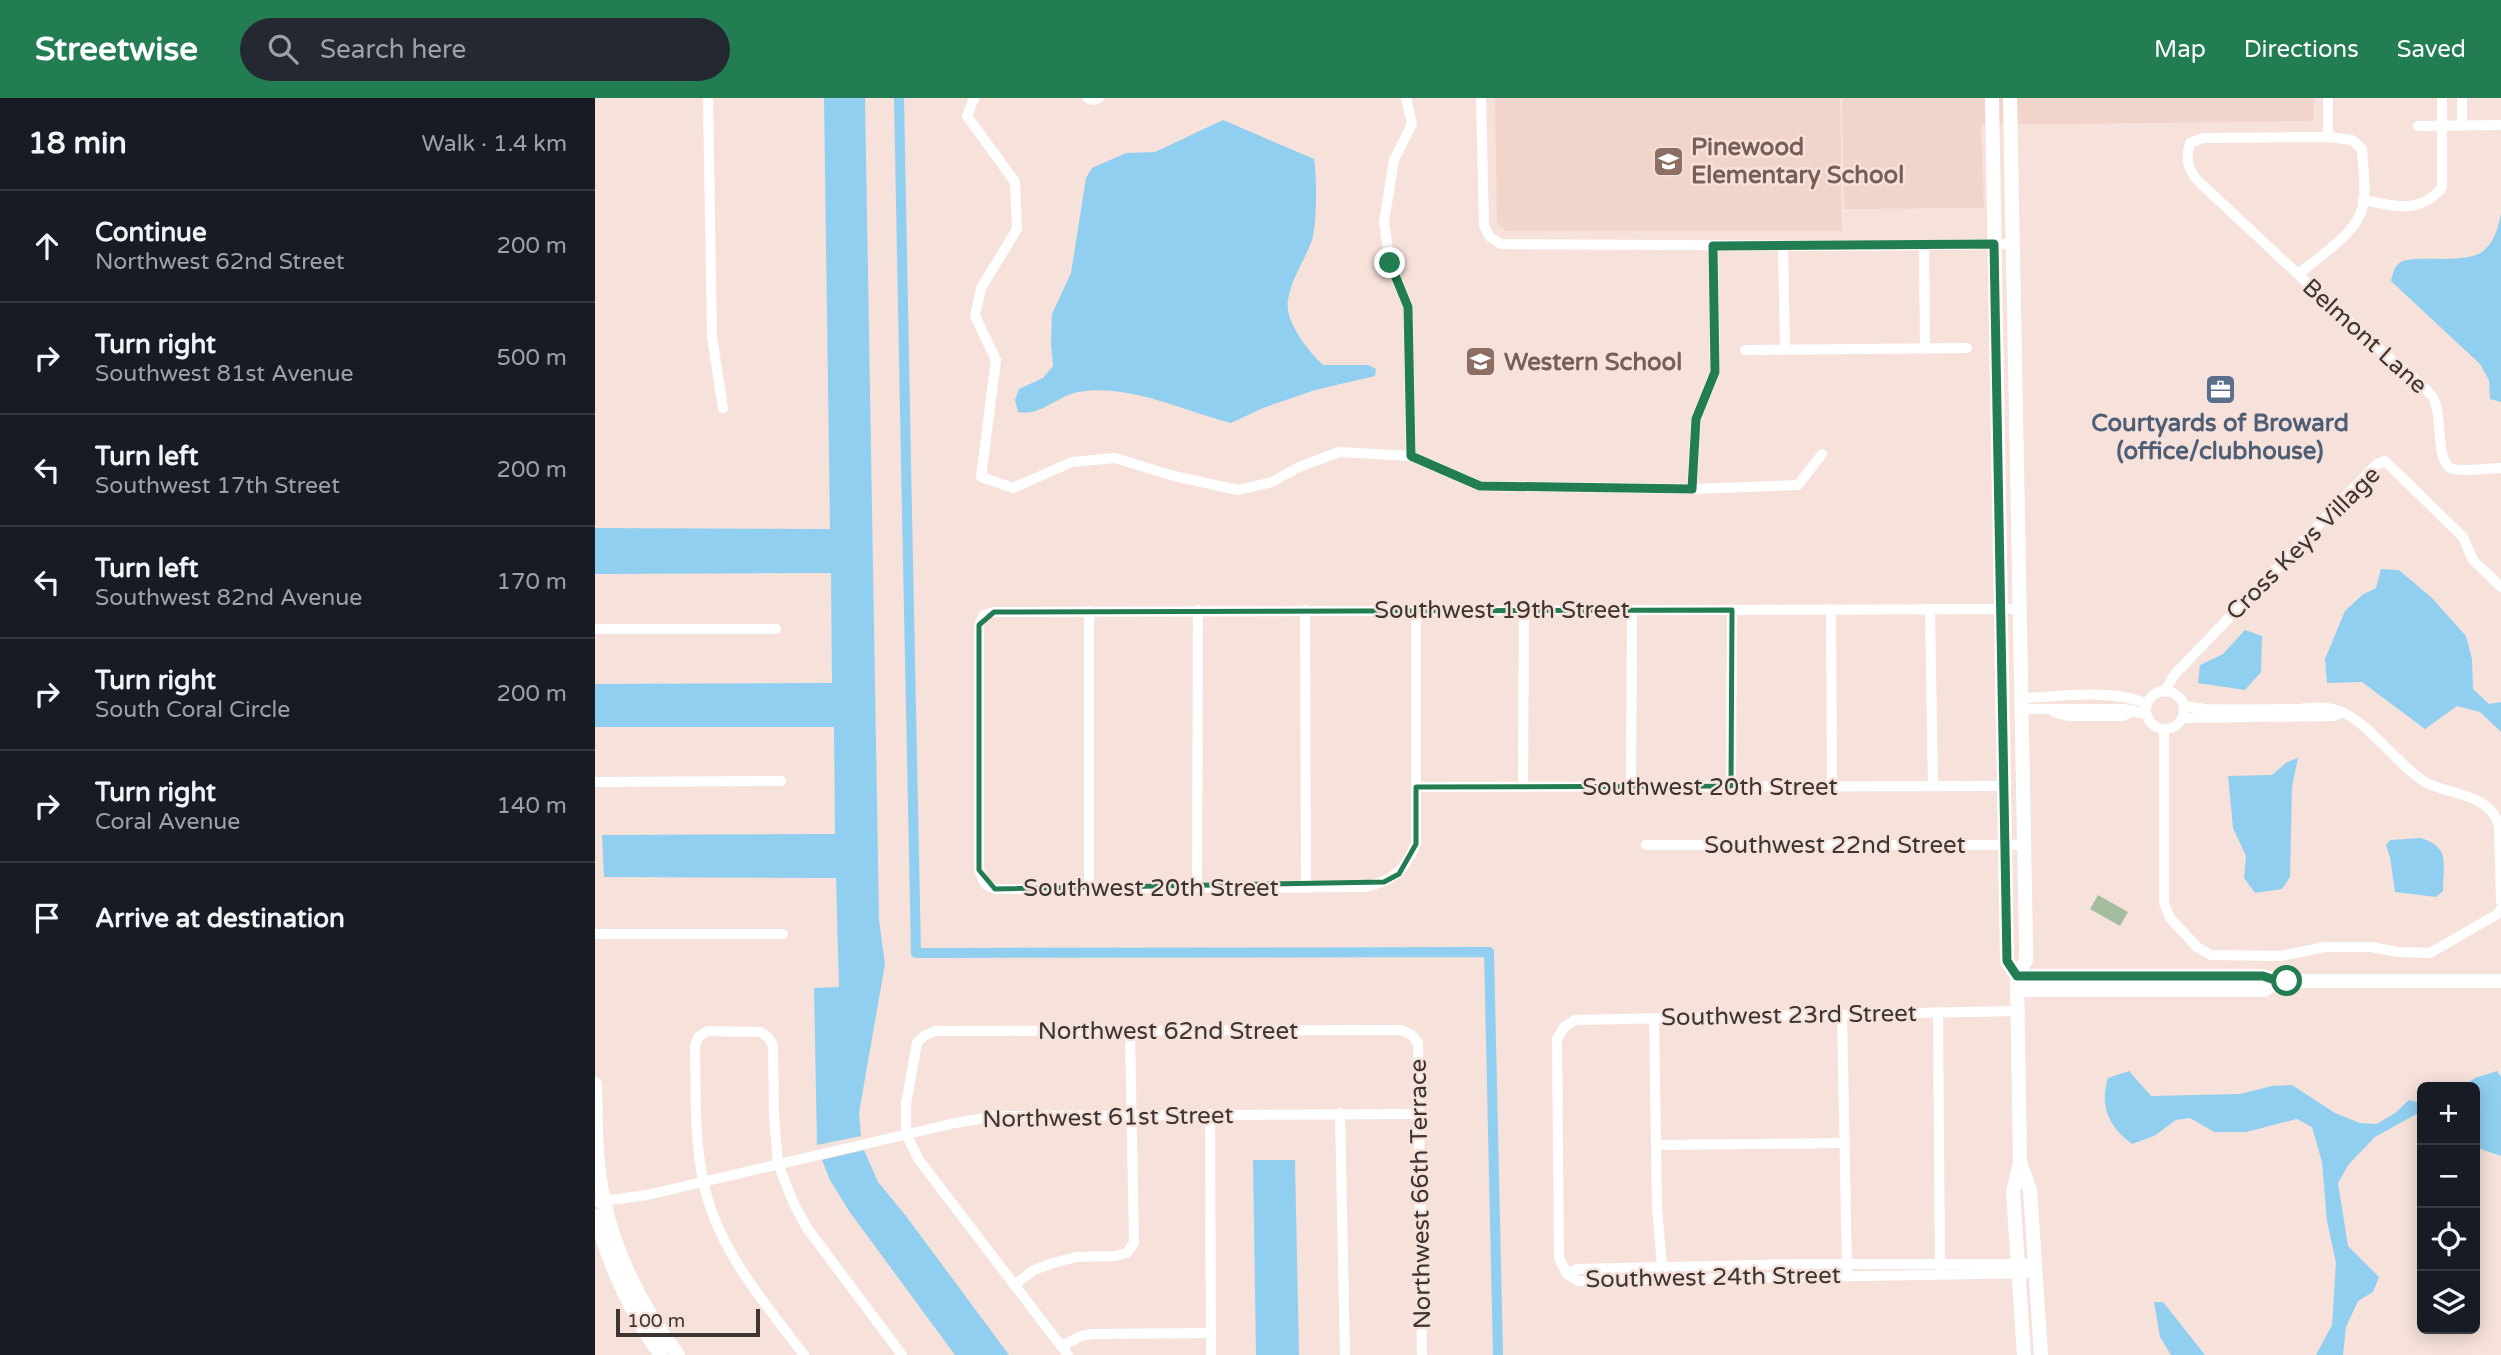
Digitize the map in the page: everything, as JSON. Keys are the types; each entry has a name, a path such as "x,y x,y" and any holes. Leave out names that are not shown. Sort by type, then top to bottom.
{"street":[{"path":"708,98 712,337 723,408"},
{"path":"974,98 967,116 1015,182 1017,229 981,288 975,316 996,360 981,477 1013,488 1072,462 1115,458 1174,476 1238,490 1272,482 1299,467 1339,452 1411,456 1480,486 1692,489 1798,485 1822,454"},
{"path":"1088,98 1099,98"},
{"path":"1406,98 1412,124 1394,160 1384,222 1390,263 1408,307 1411,456"},
{"path":"1481,98 1483,226 1490,237 1501,244 2012,244"},
{"path":"1992,98 2007,961 2017,983"},
{"path":"2010,98 2026,960 2017,983 2020,1163 2013,1192 2024,1355"},
{"path":"2327,137 2328,98"},
{"path":"2363,200 2408,208 2434,197 2442,188 2442,98"},
{"path":"2462,98 2462,126"},
{"path":"2418,126 2501,125"},
{"name":"Belmont Lane","path":"2298,274 2331,247 2358,219 2363,200 2362,149 2352,140 2327,137 2203,138 2190,143 2187,153 2190,171 2198,181 2298,274 2436,401 2445,464 2453,469 2501,468"},
{"path":"1692,489 1696,419 1715,372 1713,246"},
{"path":"1783,246 1785,349"},
{"path":"1924,246 1925,349"},
{"path":"1745,350 1967,348"},
{"name":"Cross Keys Village","path":"2164,692 2175,674 2377,464 2385,461 2463,537 2473,560 2501,587"},
{"path":"1831,609 1832,786"},
{"name":"Southwest 19th Street","path":"985,884 979,870 979,625 984,615 994,612 2020,609"},
{"path":"1197,888 1198,610"},
{"path":"1305,610 1306,887"},
{"path":"1416,610 1416,787"},
{"path":"1523,787 1524,610"},
{"path":"1731,786 1732,610"},
{"path":"1930,610 1933,786"},
{"path":"1089,611 1089,888"},
{"path":"1631,787 1632,611"},
{"path":"595,629 776,629"},
{"path":"2021,704 2097,696 2126,697 2147,709 2154,726 2164,729 2172,728 2182,719 2184,706 2178,696 2164,692 2155,694 2147,709"},
{"path":"2097,696 2098,708"},
{"path":"2021,704 2068,716 2123,716 2133,710"},
{"path":"2184,706 2204,709 2334,709 2363,726 2421,780 2435,787 2465,794 2485,805 2499,821 2501,901"},
{"path":"2048,709 2147,709"},
{"path":"2182,719 2334,716 2340,713"},
{"path":"2164,729 2164,903 2170,918 2197,947 2211,955 2281,956 2325,947 2371,947 2398,952 2430,953 2496,915 2501,909"},
{"path":"595,782 781,781"},
{"name":"Southwest 20th Street","path":"985,884 995,889 1365,887 1384,882 1399,874 1408,861 1416,844 1416,787 2005,786"},
{"name":"Southwest 22nd Street","path":"1646,845 2024,845"},
{"path":"595,934 783,933"},
{"path":"2017,983 2144,976 2263,976 2278,981 2501,981"},
{"path":"2131,990 2136,981 2144,976"},
{"path":"2017,983 2131,990 2264,990 2278,981"},
{"name":"Southwest 23rd Street","path":"1567,1273 1559,1258 1558,1244 1557,1039 1564,1027 1574,1020 2017,1011"},
{"path":"1938,1012 1940,1269"},
{"path":"1842,1014 1847,1270"},
{"path":"1654,1018 1657,1208 1662,1267"},
{"name":"Northwest 62nd Street","path":"906,1134 907,1104 917,1043 935,1031 1401,1030 1412,1035"},
{"path":"804,1355 733,1257 715,1221 703,1182 697,1139 695,1046 698,1037 708,1031 761,1032 769,1038 773,1046 778,1164 794,1204 807,1228 902,1355"},
{"path":"1014,1285 1034,1270 1053,1263 1076,1257 1128,1253 1134,1242 1130,1032"},
{"name":"Northwest 66th Terrace","path":"1412,1035 1418,1043 1422,1355"},
{"path":"595,1084 599,1202 636,1290 678,1355"},
{"path":"1340,1113 1345,1355"},
{"path":"1210,1114 1212,1355"},
{"name":"Northwest 61st Street","path":"599,1202 647,1195 906,1134 996,1116 1419,1114"},
{"path":"906,1134 919,1160 1065,1351 1081,1336 1093,1334 1211,1333"},
{"path":"1656,1145 1845,1143"},
{"path":"2020,1163 2030,1190 2041,1355"},
{"path":"595,1216 606,1252 625,1296 661,1355"},
{"name":"Southwest 24th Street","path":"1847,1270 1578,1282 1567,1273 1577,1269 1662,1267 1847,1270 2035,1268"}],"highlighted area":[{"path":"1732,610 1731,786 1416,787 1416,844 1399,874 1384,882 995,889 979,870 979,625 994,612"}],"shaded area":[{"name":"Pinewood Elementary School","path":"1495,98 1840,98 1842,231 1506,231 1497,224"},
{"path":"1842,98 2314,98 2314,121 1981,125 1984,208 1844,209"}],"green space":[{"path":"2098,895 2128,912 2120,926 2090,909"}],"water":[{"path":"824,98 865,98 879,920 885,964 859,1113 861,1136 817,1145 814,988 839,987 836,878 604,877 602,835 835,834 834,727 595,727 595,684 832,683 831,573 595,574 595,528 830,529"},
{"path":"1223,120 1314,159 1314,233 1290,292 1290,317 1305,344 1323,365 1368,365 1376,369 1375,376 1315,390 1263,408 1231,423 1117,391 1078,392 1033,412 1018,412 1015,400 1019,389 1043,378 1053,366 1052,314 1071,273 1086,178 1092,168 1126,153 1155,152"},
{"path":"2501,214 2501,402 2490,399 2489,380 2480,364 2391,281 2395,268 2401,262 2463,258 2482,252 2497,230"},
{"path":"2381,569 2399,570 2432,598 2466,636 2472,659 2473,689 2489,704 2501,702 2501,732 2480,712 2457,706 2425,729 2362,682 2327,683 2325,659 2345,611 2362,595 2376,588"},
{"path":"2245,630 2262,636 2261,672 2245,690 2198,683 2200,665 2223,654"},
{"path":"2298,758 2292,787 2290,877 2282,889 2255,893 2244,878 2246,856 2233,828 2228,776 2272,775 2287,762"},
{"path":"2421,838 2437,847 2443,858 2443,891 2436,897 2395,892 2386,845 2390,840"},
{"path":"2129,1071 2151,1096 2240,1094 2272,1086 2292,1085 2335,1113 2360,1123 2377,1124 2409,1100 2417,1102 2417,1114 2375,1137 2349,1164 2338,1183 2348,1246 2379,1277 2373,1292 2358,1301 2346,1327 2343,1355 2316,1355 2332,1325 2336,1263 2327,1221 2322,1162 2312,1127 2297,1119 2246,1132 2214,1132 2190,1118 2176,1120 2154,1136 2132,1144 2117,1130 2108,1115 2105,1098 2108,1078"},
{"path":"2497,1071 2501,1077 2501,1156 2480,1149 2480,1082 2469,1082"},
{"path":"864,1150 878,1182 1009,1355 955,1355 849,1211 830,1180 822,1160"},
{"path":"1253,1160 1295,1160 1299,1355 1256,1355"},
{"path":"2154,1302 2163,1302 2205,1355 2171,1355 2160,1337"}],"waterway":[{"path":"899,98 916,953 1489,952 1498,1355"}],"place":[{"name":"Pinewood Elementary School","path":"1668,161"},
{"name":"Western School","path":"1481,362"},
{"name":"Courtyards of Broward (office/clubhouse)","path":"2220,389"}],"route":[{"path":"1390,263 1408,307 1411,456 1480,486 1692,489 1696,419 1715,372 1713,246 1994,244 2007,961 2017,976 2263,976 2287,981"}]}
